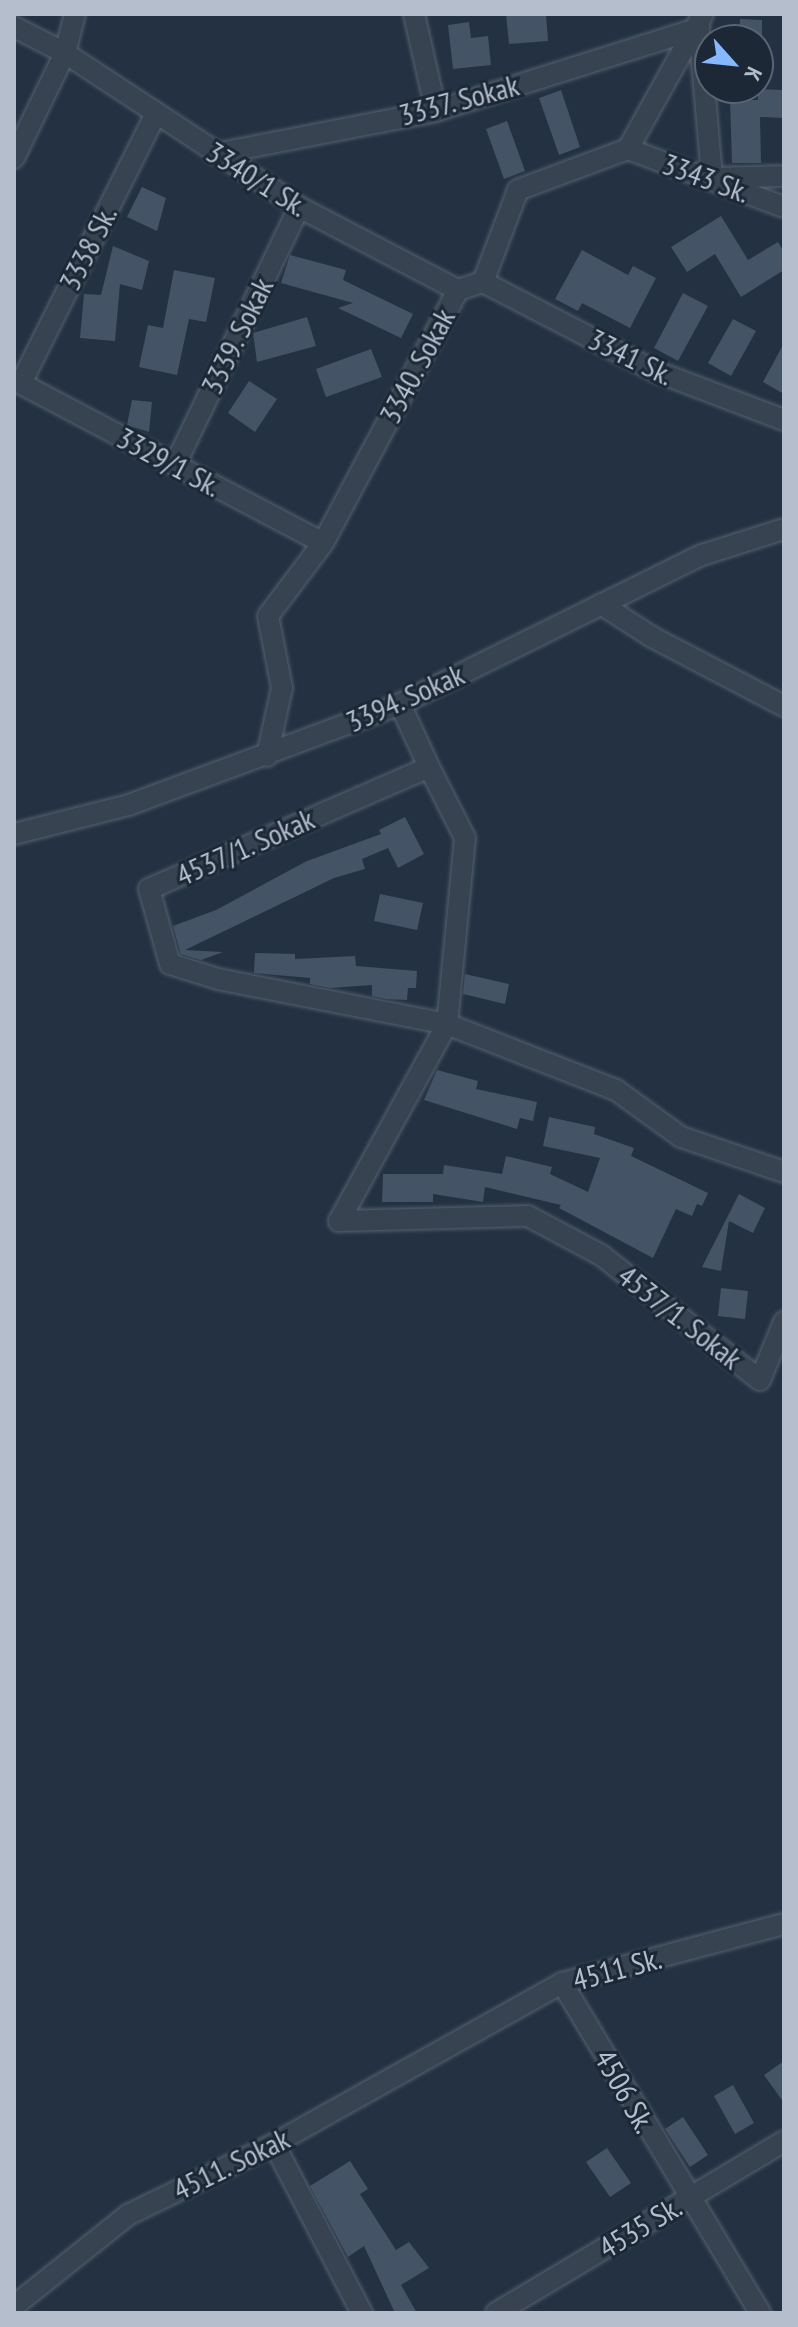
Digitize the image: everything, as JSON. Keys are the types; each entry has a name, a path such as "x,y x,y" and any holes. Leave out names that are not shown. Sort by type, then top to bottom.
{"street":[{"path":"14,158 65,53 75,14"},
{"path":"414,14 436,111"},
{"path":"628,149 701,21"},
{"path":"701,21 712,178 784,176"},
{"name":"3337. Sokak","path":"215,154 436,111 701,21"},
{"name":"3340/1 Sk.","path":"14,27 65,53 299,207 458,290"},
{"name":"3338 Sk.","path":"17,382 156,113"},
{"name":"3343 Sk.","path":"628,149 784,207"},
{"name":"3340. Sokak","path":"267,756 282,688 268,616 323,543 458,290 483,282 518,190 628,149"},
{"name":"3339. Sokak","path":"175,465 299,207"},
{"name":"3341 Sk.","path":"483,282 655,371 784,420"},
{"name":"3329/1 Sk.","path":"17,382 323,543"},
{"name":"3394. Sokak","path":"14,834 93,817 267,756 400,704 702,555 784,529"},
{"path":"601,604 652,637 784,706"},
{"path":"400,704 429,767"},
{"name":"4537/1. Sokak","path":"784,1172 681,1137 616,1090 447,1024 247,985 170,964 149,889 429,767 465,838 447,1024 339,1221 528,1216 601,1255 760,1380 784,1322"},
{"name":"4511 Sk.","path":"461,2041 562,1983 784,1924"},
{"name":"4506 Sk.","path":"562,1983 688,2199 760,2313"},
{"name":"4511. Sokak","path":"25,2306 128,2215 274,2144 461,2041"},
{"name":"4535 Sk.","path":"496,2313 784,2141"},
{"path":"274,2144 362,2313"}],"building":[{"path":"506,14 546,14 548,41 509,44"},
{"path":"740,19 762,20 762,24 740,24"},
{"path":"469,22 471,38 488,36 491,65 453,69 448,25"},
{"path":"561,90 580,147 559,155 539,98"},
{"path":"774,90 784,90 784,118 760,117 761,163 732,163 730,104 774,104"},
{"path":"507,121 525,171 504,179 486,129"},
{"path":"142,187 166,198 157,231 127,217"},
{"path":"721,216 748,260 778,242 784,252 784,270 741,297 715,254 687,272 671,247"},
{"path":"113,246 149,261 142,290 120,284 115,341 80,338 84,294 101,295"},
{"path":"582,250 628,275 633,266 656,278 630,328 582,303 578,311 555,299"},
{"path":"290,255 346,270 343,280 413,314 401,338 338,308 353,303 281,283"},
{"path":"174,270 215,278 206,322 189,319 177,375 139,367 148,325 163,328"},
{"path":"683,293 708,306 678,361 654,348"},
{"path":"307,317 316,346 257,362 253,333"},
{"path":"733,319 756,331 731,376 708,363"},
{"path":"784,343 784,394 763,382"},
{"path":"371,349 382,377 326,397 316,369"},
{"path":"249,381 277,399 255,432 228,413"},
{"path":"132,400 152,402 149,432 127,425"},
{"path":"405,817 424,854 398,868 388,848 362,859 365,869 334,878 185,950 223,952 201,960 181,954 173,926 216,910 307,861 381,834 379,830"},
{"path":"380,894 423,903 417,930 374,921"},
{"path":"255,953 295,954 295,959 355,956 356,966 417,971 416,988 408,988 407,1000 387,999 372,996 372,985 330,988 310,984 310,978 254,973"},
{"path":"465,974 509,984 505,1004 463,994"},
{"path":"437,1070 478,1081 476,1089 537,1102 533,1121 520,1118 517,1129 424,1100"},
{"path":"549,1117 595,1127 594,1134 634,1148 631,1156 708,1193 702,1206 697,1204 692,1216 676,1209 653,1258 559,1208 561,1205 485,1187 483,1202 433,1194 433,1202 382,1202 383,1174 443,1174 444,1165 502,1174 506,1156 552,1167 550,1174 588,1192 600,1158 543,1146"},
{"path":"739,1194 765,1208 753,1233 729,1221 721,1271 702,1267"},
{"path":"721,1288 748,1291 745,1319 718,1316"},
{"path":"784,2061 784,2103 764,2075"},
{"path":"733,2085 754,2123 735,2134 714,2096"},
{"path":"683,2117 708,2155 690,2167 665,2129"},
{"path":"607,2148 631,2183 610,2197 586,2162"},
{"path":"350,2161 368,2189 360,2194 396,2250 409,2242 429,2268 401,2285 417,2313 395,2313 364,2246 348,2257 310,2186"}]}
